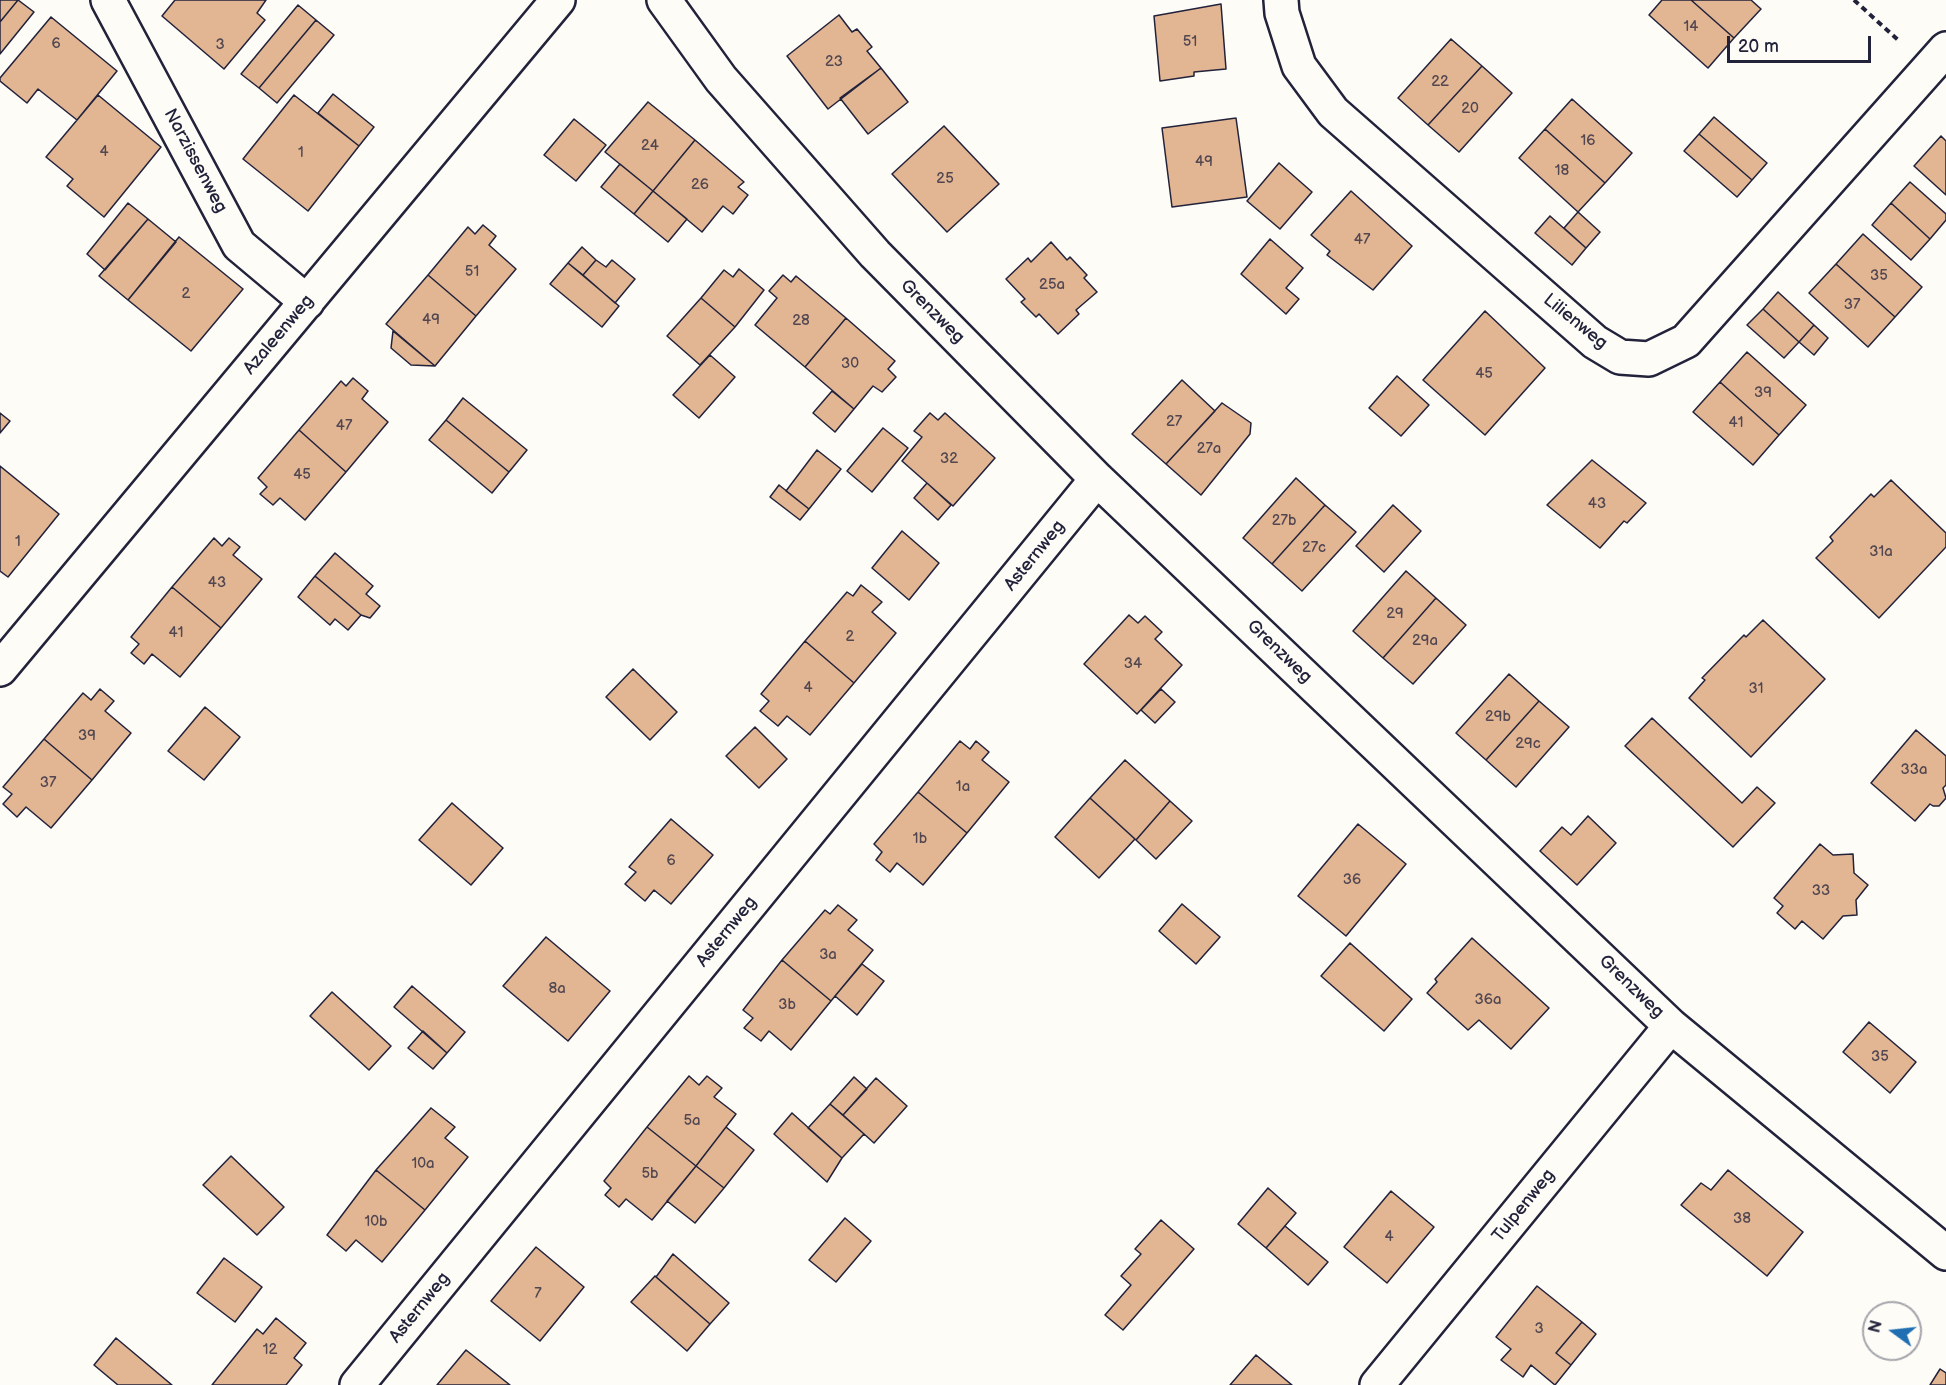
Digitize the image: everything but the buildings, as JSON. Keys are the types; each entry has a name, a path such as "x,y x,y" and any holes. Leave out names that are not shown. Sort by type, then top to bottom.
{"street":[{"name":"Narzissenweg","path":"108,0 239,245 307,302"},
{"name":"Azaleenweg","path":"2,663 558,0"},
{"name":"Grenzweg","path":"664,0 721,79 875,254 1097,479 1671,1026 1946,1253"},
{"name":"Lilienweg","path":"1281,0 1282,13 1299,66 1333,112 1595,342 1620,357 1649,359 1686,341 1938,59"},
{"name":"Asternweg","path":"357,1385 1097,479"},
{"name":"Tulpenweg","path":"1377,1385 1671,1026"}],"path":[{"path":"1854,0 1938,59"}]}
